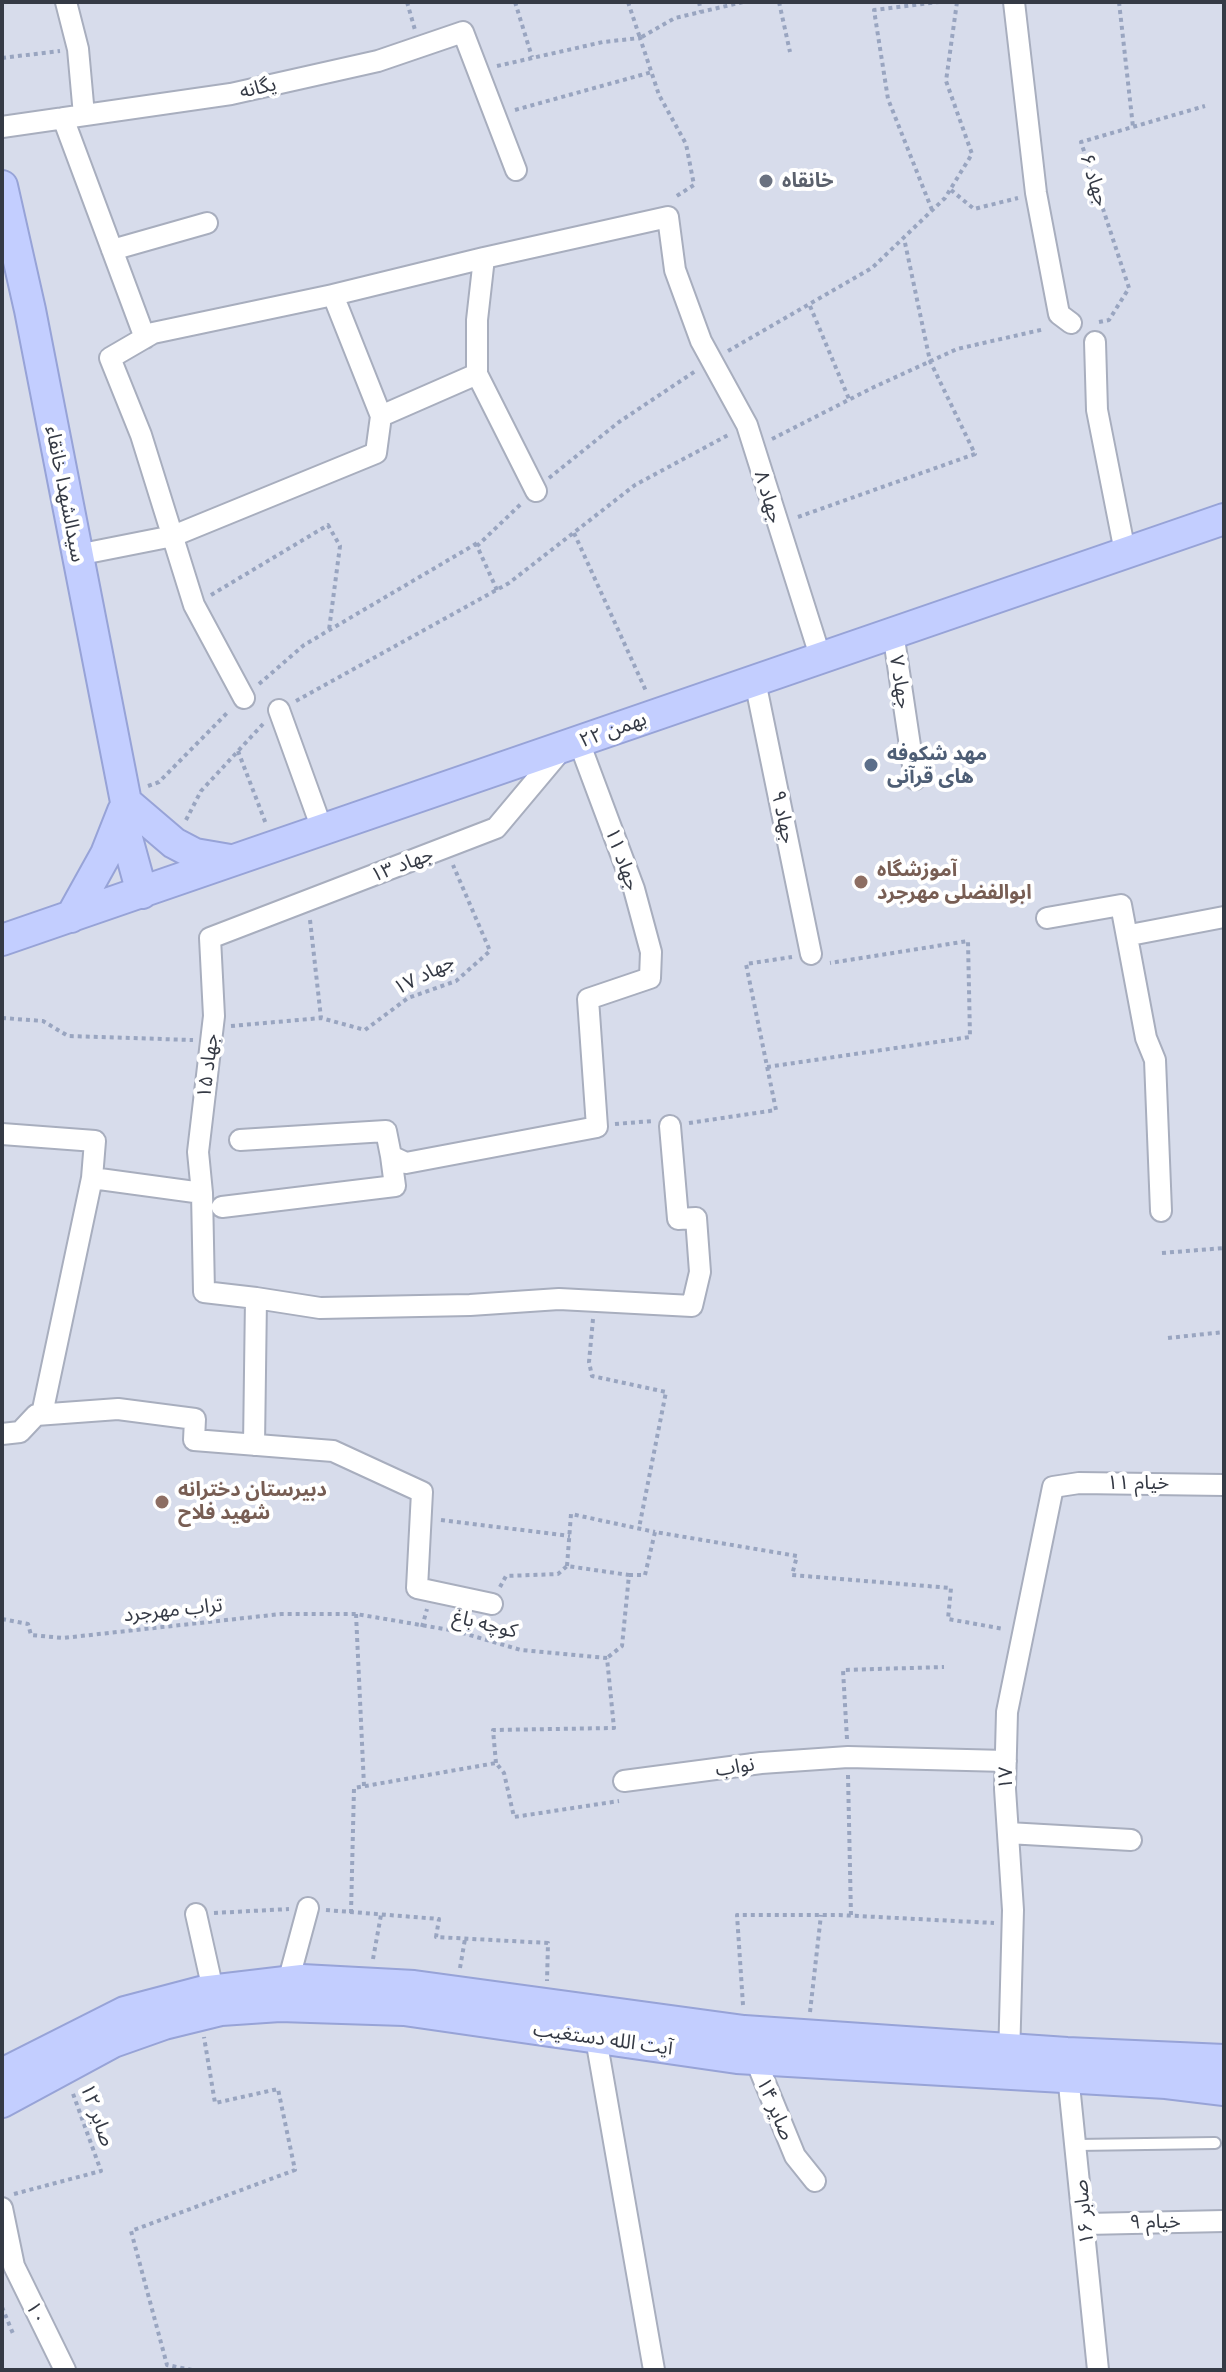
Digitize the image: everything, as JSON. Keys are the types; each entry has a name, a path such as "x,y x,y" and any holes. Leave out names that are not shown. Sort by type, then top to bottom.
{"main road":[{"name":"سیدالشهدا خانقاء","path":"2,186 30,310 126,799 138,818 150,890"},
{"name":"۲۲ بهمن","path":"2,940 1125,552 1223,521"},
{"path":"71,917 101,866 126,799 174,843 195,854 233,861"},
{"name":"آیت الله دستغیب","path":"2,2074 125,2012 206,2003 288,1982 414,1986 547,2004 594,2023"},
{"name":"آیت الله دستغیب","path":"2,2102 113,2042 206,2003 355,2006 594,2023 749,2040 1067,2066 1224,2090"},
{"name":"آیت الله دستغیب","path":"749,2040 807,2036 1009,2062"},
{"name":"آیت الله دستغیب","path":"1067,2066 1224,2060"}],"street":[{"path":"66,2 78,49 84,115"},
{"path":"1014,2 1036,193 1059,314 1071,323"},
{"name":"یگانه","path":"2,127 231,94 378,61 463,32 482,75"},
{"path":"482,75 516,170"},
{"path":"63,118 145,338"},
{"path":"244,698 194,605 141,435 110,358 145,338 227,315 333,295 668,217"},
{"name":"جهاد ۸","path":"668,217 675,270 701,341 747,425 821,659"},
{"path":"112,250 207,223"},
{"path":"484,258 477,320 477,374 536,491"},
{"path":"77,555 173,536 376,453 381,416 333,295"},
{"path":"1094,333 1097,410 1125,552"},
{"path":"381,416 477,374"},
{"name":"جهاد ۷","path":"893,632 915,779"},
{"name":"جهاد ۹","path":"755,681 811,954"},
{"path":"279,710 322,829"},
{"name":"جهاد ۱۳","path":"210,938 496,828 571,745"},
{"name":"جهاد ۱۱","path":"571,745 634,889 651,952 650,978 588,999 597,1127"},
{"path":"1047,918 1121,905 1130,935 1146,1038 1155,1060 1161,1211"},
{"path":"1130,935 1224,917"},
{"name":"جهاد ۱۵","path":"210,938 214,971 212,1034 198,1152 204,1292 256,1298"},
{"path":"254,1445 256,1298 320,1308 595,1300 692,1306 700,1272 696,1218 678,1219 670,1126"},
{"path":"391,1156 406,1163 597,1127"},
{"path":"222,1207 395,1186 386,1131 240,1140"},
{"path":"2,1134 95,1141 92,1178 42,1414"},
{"path":"92,1178 202,1193"},
{"path":"2,1434 20,1432 36,1415 118,1409 195,1419 194,1440 333,1451 422,1492 417,1588 492,1604"},
{"name":"خیام ۱۱","path":"1053,1487 1079,1483 1224,1485"},
{"name":"۱۷","path":"1009,2062 1013,1924 1008,1833 1007,1712 1053,1487"},
{"name":"نواب","path":"624,1781 761,1763 848,1757 1006,1761"},
{"path":"1008,1833 1131,1840"},
{"path":"288,1982 308,1908"},
{"path":"196,1914 206,2003"},
{"path":"594,2023 654,2370"},
{"name":"صایر ۱۴","path":"749,2040 795,2156 815,2181"},
{"name":"صابر ۱۶","path":"1067,2066 1086,2224 1098,2370"},
{"name":"۱۰","path":"2,2208 14,2266 65,2370"},
{"name":"خیام ۹","path":"1086,2224 1224,2221"}],"lane":[{"path":"1077,2145 1215,2143"}],"path":[{"path":"407,2 420,47"},
{"path":"515,2 532,57"},
{"path":"628,2 659,95 686,144 694,185 670,200 668,217"},
{"path":"699,2 701,12"},
{"path":"482,75 501,63 603,42 640,38 675,18 743,2"},
{"path":"779,2 790,52"},
{"path":"932,210 888,99 874,10 939,2"},
{"path":"497,590 477,546 536,491 619,422 711,360 872,268 950,190 972,154 946,81 957,2"},
{"path":"1119,2 1133,127"},
{"path":"2,58 78,49"},
{"path":"497,116 652,72"},
{"name":"جهاد ۶","path":"1094,333 1109,320 1129,288 1081,142 1205,106"},
{"path":"950,190 974,209 1036,193"},
{"path":"777,524 975,454 930,361 904,238"},
{"path":"810,306 849,399"},
{"path":"174,843 201,791 279,710 497,590 635,485 747,425 764,443 957,349 1071,323"},
{"path":"194,605 328,525 340,546 329,630"},
{"path":"574,533 657,714"},
{"path":"126,799 159,782 244,698 304,645 485,539"},
{"path":"238,751 274,845"},
{"name":"جهاد ۱۷","path":"2,1018 43,1021 68,1036 212,1034 321,1018 365,1030 408,998 456,981 490,951 445,848"},
{"path":"308,901 321,1018"},
{"path":"597,1127 647,1120 670,1126 776,1110 767,1067 746,964 811,954 830,963 968,941 970,1037 767,1067"},
{"path":"1162,1253 1224,1248"},
{"path":"595,1300 589,1362 592,1376 666,1392 639,1528"},
{"path":"1168,1338 1224,1332"},
{"path":"474,1637 506,1576 558,1574 567,1566 571,1514 797,1556 792,1575 951,1588 948,1619 1022,1632"},
{"path":"421,1517 570,1536"},
{"path":"567,1566 645,1575 655,1532"},
{"path":"624,1781 621,1800 514,1817 504,1773 496,1763 493,1730 614,1728 607,1658 622,1646 629,1575"},
{"name":"تراب مهرجرد","path":"2,1619 28,1624 31,1635 63,1638 281,1614 356,1614"},
{"path":"356,1614 364,1786"},
{"name":"کوچه باغ","path":"356,1614 456,1631 521,1650 607,1658"},
{"path":"351,1913 354,1788 496,1763"},
{"path":"196,1914 308,1908 439,1919 436,1937 548,1943 547,2004"},
{"path":"368,1984 381,1915"},
{"path":"749,2040 737,1915 821,1915 1013,1924"},
{"path":"807,2036 821,1915"},
{"path":"192,2370 167,2365 131,2231 295,2170 278,2089 215,2103 206,2003"},
{"name":"صابر ۱۲","path":"2,2197 101,2171 64,2070"},
{"path":"2,2307 14,2336"}],"shaded area":[{"path":"2,2 1224,2 1224,2370 2,2370"}],"place":[{"name":"خانقاه","path":"766,181"},
{"name":"مهد شکوفه های قرآنی","path":"871,765"},
{"name":"آموزشگاه ابوالفضلی مهرجرد","path":"861,882"},
{"name":"دبیرستان دخترانه شهید فلاح","path":"162,1502"}]}
